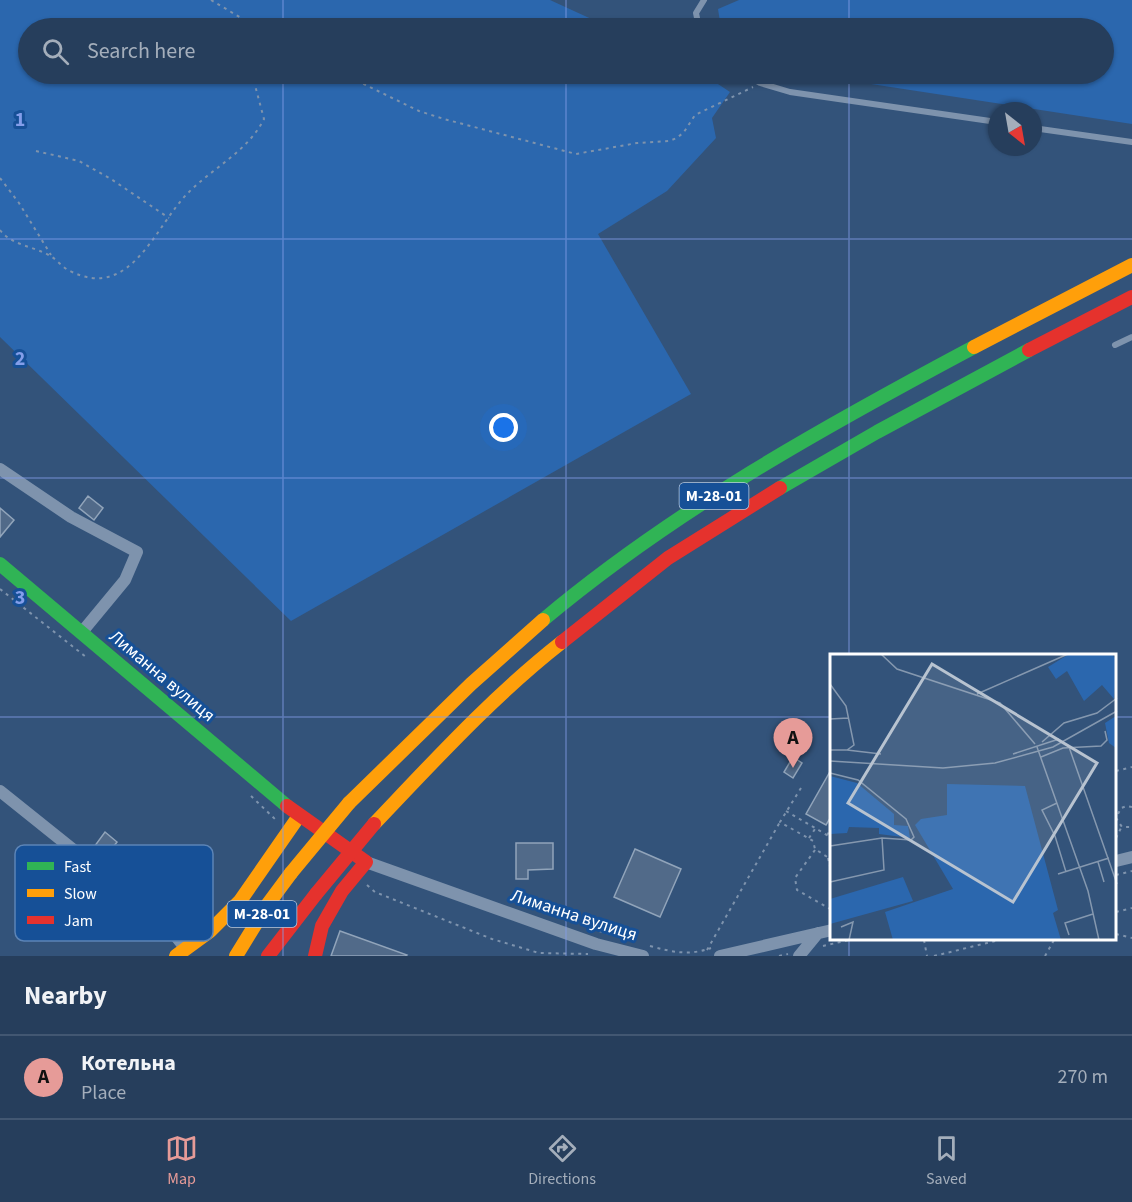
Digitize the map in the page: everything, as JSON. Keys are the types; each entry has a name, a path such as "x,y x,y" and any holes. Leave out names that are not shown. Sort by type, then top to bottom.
{"main road":[{"name":"М-28-01","path":"236,956 268,904 349,803 432,721 514,646 600,573 663,528 762,465 872,401 1132,265"},
{"name":"М-28-01","path":"268,956 374,824 446,748 526,670 668,558 770,494 877,432 1060,333 1132,297"},
{"name":"Лиманна вулиця","path":"0,564 299,816 366,862"},
{"path":"213,929 237,905 287,830 299,816"},
{"path":"315,956 322,926 342,891 366,862"},
{"path":"181,953 197,941"}],"street":[{"path":"0,469 71,517 136,552 125,580 82,632"},
{"path":"0,791 67,845"},
{"path":"1117,861 1132,857"},
{"name":"Лиманна вулиця","path":"366,862 596,944 645,950"},
{"path":"717,952 830,930"},
{"path":"800,956 818,933"}],"lane":[{"path":"697,18 696,13 704,0"},
{"path":"763,84 790,92 988,121"},
{"path":"1042,129 1132,142"},
{"path":"1115,345 1132,337"}],"path":[{"path":"211,0 241,18"},
{"path":"0,230 6,238 52,257 69,271 98,278 116,274 139,258 185,196 202,179 239,151 257,133 264,119 255,84"},
{"path":"364,84 419,111 576,154 677,138 684,132 695,115 758,84"},
{"path":"36,151 79,161 111,179 169,218"},
{"path":"0,178 19,203 52,257"},
{"path":"1117,771 1132,767"},
{"path":"707,950 801,788"},
{"path":"1117,809 1132,807"},
{"path":"1117,816 1120,808"},
{"path":"786,811 830,837"},
{"path":"1117,820 1122,827"},
{"path":"780,822 813,841 815,849 828,858 830,866"},
{"path":"1122,827 1132,828"},
{"path":"1117,836 1122,827"},
{"path":"809,838 815,828"},
{"path":"827,835 830,831"},
{"path":"815,849 795,878 797,890 830,909"},
{"path":"1117,875 1132,871"},
{"path":"355,876 375,892 492,939 539,953 596,956"},
{"path":"1117,912 1132,908"},
{"path":"585,927 616,936"},
{"path":"1117,934 1132,938"},
{"path":"924,941 927,956"},
{"path":"934,956 991,941"},
{"path":"1046,956 1053,941"},
{"path":"645,950 679,954 694,954 707,950 717,952"}],"shaded area":[{"path":"0,0 550,0 589,18 18,18 18,84 718,84 730,92 712,118 716,138 667,191 598,234 691,394 291,621 0,337"},
{"path":"739,0 1132,0 1132,124 1042,110 1042,102 988,102 871,84 1114,84 1114,18 719,18 718,9"}],"building":[{"path":"88,496 103,508 94,520 79,508"},
{"path":"0,508 14,520 0,537"},
{"path":"793,757 802,763 793,778 784,772"},
{"path":"830,772 830,818 826,825 806,814"},
{"path":"105,832 117,842 115,845 95,845"},
{"path":"516,843 553,843 553,869 528,870 528,879 516,879"},
{"path":"635,849 681,869 660,917 614,897"},
{"path":"340,931 407,955 331,956"}],"traffic: fast":[{"path":"543,620 593,580 697,506 806,440 974,347"},
{"path":"780,488 877,432 1029,350"},
{"path":"0,564 287,806"}],"traffic: slow":[{"path":"974,347 1132,265"},
{"path":"349,803 471,684 543,620"},
{"path":"374,824 488,707 562,642"},
{"path":"291,873 349,803"},
{"path":"213,928 240,901 299,816"},
{"path":"236,956 268,904 291,873"},
{"path":"176,956 196,941"}],"traffic: jam":[{"path":"1029,350 1132,297"},
{"path":"562,642 668,558 780,488"},
{"path":"287,806 366,862 342,891 322,926 315,956"},
{"path":"316,894 374,824"},
{"path":"268,956 316,894"}],"place":[{"name":"Котельна","path":"793,768"}]}
